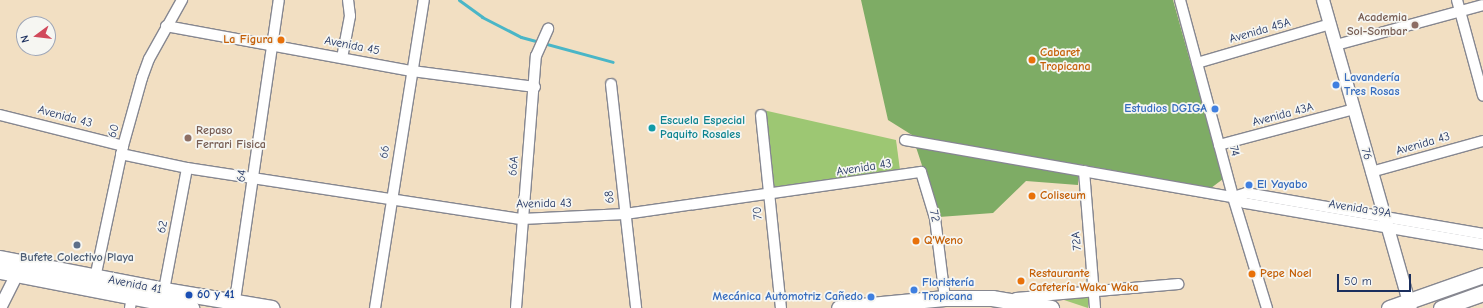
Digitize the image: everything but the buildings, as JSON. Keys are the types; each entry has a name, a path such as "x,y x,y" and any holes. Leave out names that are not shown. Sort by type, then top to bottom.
{"main road":[{"name":"Avenida 41","path":"0,258 20,269 131,302 191,308"},
{"name":"Avenida 41","path":"0,271 20,269 95,278 164,290 234,305 272,308"},
{"path":"1389,308 1410,304 1483,275"},
{"path":"1441,308 1483,293"},
{"path":"839,308 1005,300 1051,308"}],"street":[{"name":"60","path":"95,278 122,150 142,78 166,26 182,0"},
{"name":"64","path":"234,305 255,178 279,0"},
{"path":"342,58 350,16 348,0"},
{"name":"66","path":"375,308 390,199 424,0"},
{"name":"74","path":"1180,0 1233,197 1267,308"},
{"name":"76","path":"1323,0 1410,304"},
{"path":"1457,0 1483,96"},
{"path":"1336,45 1483,5"},
{"name":"Avenida 45A","path":"1197,63 1330,24"},
{"name":"Avenida 45","path":"166,26 272,44 412,71 534,87"},
{"name":"66A","path":"516,308 536,56 548,29"},
{"name":"68","path":"611,84 624,214 636,308"},
{"name":"Avenida 43A","path":"1219,145 1354,109"},
{"name":"Avenida 43","path":"0,115 188,168 522,220 624,214 769,195 921,172"},
{"name":"70","path":"761,115 781,308"},
{"name":"Avenida 39A","path":"905,140 1233,197 1246,193 1385,221 1483,244"},
{"name":"Avenida 43","path":"1371,172 1483,141"},
{"name":"62","path":"164,290 188,168"},
{"name":"72A","path":"1084,171 1096,308"},
{"name":"72","path":"921,172 935,218 945,303"},
{"name":"Avenida 39A","path":"1385,221 1483,234"},
{"path":"0,308 20,269"},
{"path":"1005,300 1094,290 1178,284"}],"green space":[{"name":"Cabaret Tropicana","path":"861,0 1173,0 1223,179 1211,188 1078,164 1078,185 1026,181 993,213 939,217 912,135 888,120"},
{"path":"763,110 896,140 900,170 773,190"},
{"path":"1068,297 1088,297 1088,308 1061,299"}],"waterway":[{"path":"459,0 482,17 521,37 613,62"}],"place":[{"name":"Academia Sol-Sombar","path":"1415,25"},
{"name":"La Figura","path":"281,40"},
{"name":"Cabaret Tropicana","path":"1032,60"},
{"name":"Lavandería Tres Rosas","path":"1336,85"},
{"name":"Estudios DGIGA","path":"1215,109"},
{"name":"Escuela Especial Paquito Rosales","path":"652,128"},
{"name":"Repaso Ferrari Fisica","path":"188,138"},
{"name":"El Yayabo","path":"1249,185"},
{"name":"Coliseum","path":"1032,196"},
{"name":"Q'Weno","path":"916,241"},
{"name":"Bufete Colectivo Playa","path":"77,245"},
{"name":"Pepe Noel","path":"1252,274"},
{"name":"Restaurante Cafetería Waka Waka","path":"1021,281"},
{"name":"Floristería Tropicana","path":"914,290"},
{"name":"60 y 41","path":"189,295"},
{"name":"Mecánica Automotriz Cañedo","path":"871,297"}]}
